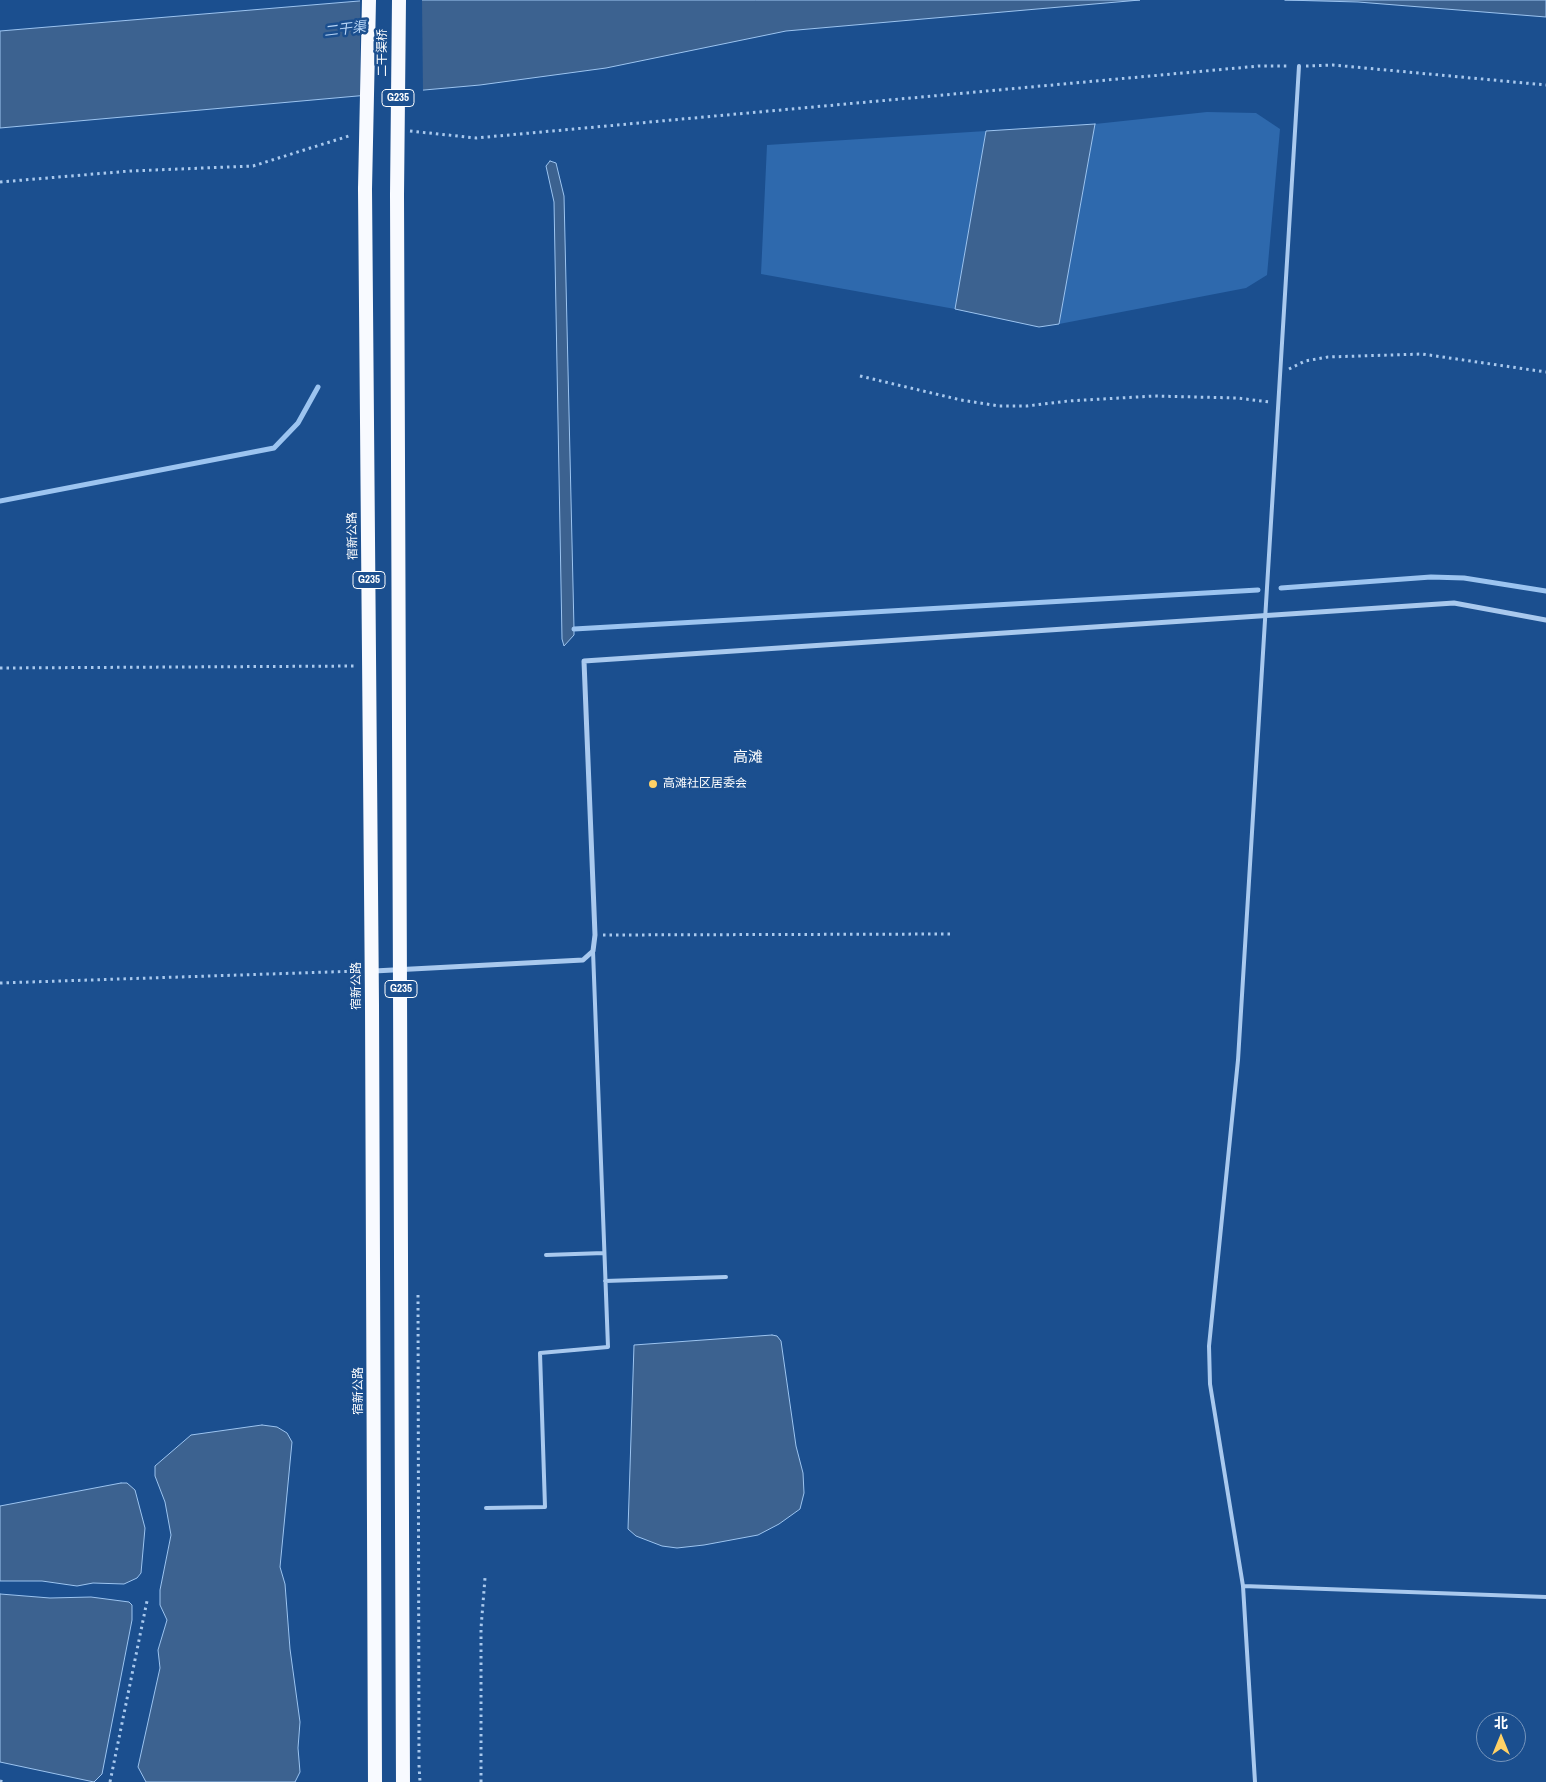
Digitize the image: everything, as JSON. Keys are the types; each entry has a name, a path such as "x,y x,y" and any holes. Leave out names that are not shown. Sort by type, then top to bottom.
{"highway":[{"name":"二干渠桥","path":"365,189 368,0"},
{"name":"二干渠桥","path":"399,0 397,195 400,971"},
{"name":"宿新公路","path":"365,189 372,971 375,1782"},
{"name":"G235","path":"400,971 403,1782"}],"street":[{"path":"372,971 583,960 593,951 595,935 584,661 1454,603 1546,620"}],"lane":[{"path":"1255,1782 1243,1586 1210,1384 1209,1346 1238,1060 1299,66"},
{"path":"486,1508 545,1507 540,1353 608,1348 593,951"},
{"path":"546,1255 604,1253"},
{"path":"605,1281 726,1277"},
{"path":"1243,1586 1546,1598"}],"path":[{"path":"400,131 476,138 1258,66 1333,66 1546,85"},
{"path":"0,182 130,171 253,166 356,135"},
{"path":"1279,374 1306,361 1328,357 1422,354 1546,372"},
{"path":"860,376 961,400 999,406 1027,406 1068,401 1154,396 1237,398 1278,403"},
{"path":"0,668 369,666"},
{"path":"595,935 953,934"},
{"path":"0,983 372,971"},
{"path":"418,1285 420,1782"},
{"path":"481,1782 482,1628 485,1578"},
{"path":"110,1782 147,1601"},
{"path":"0,1781 4,1782"}],"shaded area":[{"path":"1207,112 1256,113 1280,129 1267,275 1246,288 1059,324 1095,124"},
{"path":"986,131 955,309 761,274 767,145"}],"water":[{"name":"二干渠","path":"371,0 1140,0 786,31 606,68 480,85 0,128 0,31"},
{"path":"1285,0 1546,0 1546,17 1358,2"},
{"path":"1095,124 1059,324 1039,327 955,309 986,131"},
{"path":"550,161 556,163 564,196 574,635 564,646 562,639 554,202 546,166"},
{"path":"777,1336 781,1341 796,1446 803,1473 804,1493 800,1509 779,1524 758,1535 704,1545 677,1548 662,1546 636,1536 628,1529 634,1345"},
{"path":"262,1425 277,1427 287,1433 292,1442 280,1567 285,1584 290,1649 300,1722 298,1748 300,1772 295,1782 146,1782 138,1767 160,1668 158,1650 167,1620 160,1605 160,1590 171,1535 165,1502 155,1476 155,1466 191,1435"},
{"path":"127,1483 135,1490 145,1528 141,1573 137,1578 124,1584 93,1583 77,1586 42,1581 0,1581 0,1506"},
{"path":"0,1594 50,1598 91,1597 129,1602 132,1605 132,1620 102,1774 94,1782 0,1762"}],"pier":[{"path":"360,0 422,0 423,93 360,99"}],"waterway":[{"path":"0,501 274,448 298,423 318,387"},
{"path":"1281,588 1431,577 1464,578 1546,591"},
{"path":"574,629 1258,590"}],"place":[{"name":"高滩社区居委会","path":"653,784"}],"district":[{"name":"高滩","path":"748,758"}]}
